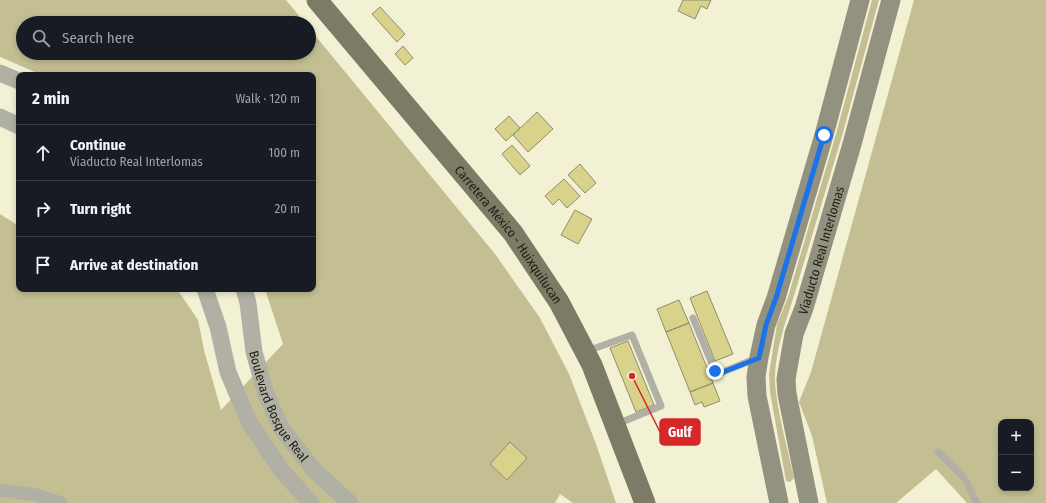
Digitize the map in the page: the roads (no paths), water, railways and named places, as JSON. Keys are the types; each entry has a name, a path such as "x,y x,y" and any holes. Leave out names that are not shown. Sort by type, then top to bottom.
{"main road":[{"name":"Carretera México - Huixquilucan","path":"317,0 513,233 559,302 586,352 645,503"},
{"path":"779,503 757,396 756,377 759,358 766,325 776,298 824,135 860,0"},
{"name":"Viaducto Real Interlomas","path":"809,503 787,394 788,363 794,334 804,308 852,144 891,0"}],"street":[{"path":"0,73 16,80"},
{"path":"0,117 16,125"},
{"name":"Boulevard Bosque Real","path":"206,292 218,327 228,372 249,422 282,471 311,503"},
{"name":"Boulevard Bosque Real","path":"245,292 248,303 254,352 266,394 281,428 314,470 350,503"},
{"path":"0,490 36,495 61,503"}],"lane":[{"path":"694,318 715,371 718,374 759,358"},
{"path":"586,352 632,335 661,406 615,425"},
{"path":"938,452 965,479 977,503"}],"place":[{"name":"Gulf","path":"632,376"}]}
